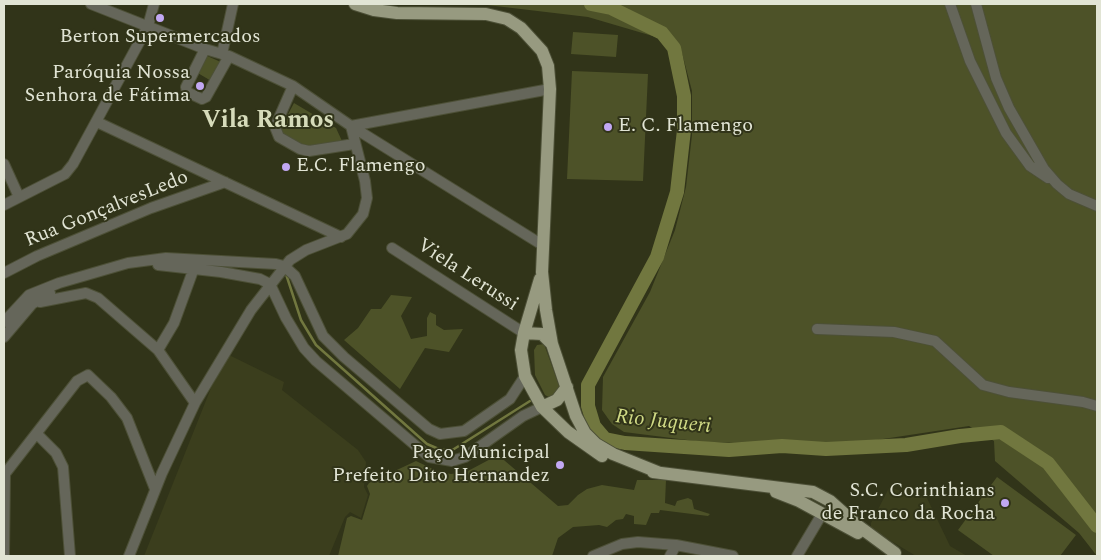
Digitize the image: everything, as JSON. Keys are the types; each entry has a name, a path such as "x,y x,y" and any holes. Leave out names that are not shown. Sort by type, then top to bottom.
{"main road":[{"path":"355,4 374,10 397,13 478,13 507,20 521,28 542,51 548,66 550,89 542,272 552,344 576,416 585,433 596,444 612,454 660,474"},
{"path":"542,272 524,333 521,350 525,376 542,407 590,449 613,462 633,470 813,492 830,501 857,525 898,555"},
{"path":"524,333 542,334 552,344"},
{"path":"542,407 557,400 567,387"},
{"path":"747,484 786,495 898,555"},
{"path":"822,514 832,515 857,525"}],"street":[{"path":"91,4 205,49 225,55 293,86 351,126 544,246"},
{"path":"4,205 65,174 73,164 148,26 154,4"},
{"path":"205,49 186,87 187,92 202,99 206,97 225,55 233,4"},
{"path":"950,4 970,61 1006,133 1030,166 1069,194 1097,206"},
{"path":"976,4 996,78 1009,108 1034,151 1057,184"},
{"path":"293,86 276,127 279,137 300,149 309,151 354,144"},
{"path":"351,126 550,89"},
{"path":"97,122 341,236"},
{"path":"129,556 155,489 196,403 251,310 284,266 306,250 341,236 354,227 363,214 367,198 365,181 354,144 351,126"},
{"path":"4,164 19,197"},
{"name":"Rua GonçalvesLedo","path":"5,268 151,208 225,182"},
{"name":"Viela Lerussi","path":"392,248 524,333"},
{"path":"4,322 28,302 74,278 143,260 166,258 204,259 284,266 295,276 323,336 344,357 428,429 440,434 450,435 464,431 510,399 525,376"},
{"path":"4,337 28,302 68,286 134,268 162,264 194,268 260,279 270,284 286,318 304,348 316,361 429,457 452,461 465,457 523,416 542,407"},
{"path":"158,350 174,323 194,268"},
{"path":"28,302 86,293 92,295 158,350 196,403"},
{"path":"817,329 894,332 935,341 982,385 1009,392 1083,402 1097,406"},
{"path":"4,556 4,475 77,381 88,376 111,396 127,418 155,489"},
{"path":"37,434 56,453 63,467 70,556"},
{"path":"798,556 822,514"},
{"path":"593,556 622,544 638,542 676,545 733,556"},
{"path":"670,556 676,545"}],"shaded area":[{"path":"446,4 1097,4 1097,556 1079,533 995,461 994,441 969,426 850,444 783,441 744,443 703,442 624,432 612,424 602,410 603,377 650,292 675,230 686,187 692,135 692,91 682,53 656,37 588,17 487,5"},
{"path":"573,32 618,35 616,57 571,54"},
{"path":"205,55 223,63 213,82 196,72"},
{"name":"E. C. Flamengo","path":"572,71 648,74 643,181 567,179"},
{"path":"294,103 336,128 342,141 301,148 279,131"},
{"path":"391,295 412,297 401,316 411,339 427,336 427,318 430,312 436,315 436,325 444,330 463,329 449,352 425,348 400,389 344,340 358,328 371,309 381,309"},
{"path":"544,344 561,391 551,398 545,395 535,375 534,350 537,345"},
{"path":"229,355 284,382 282,390 358,450 366,462 364,487 368,495 361,518 350,512 345,517 329,556 144,556 211,388"},
{"path":"498,455 558,506 568,505 587,489 602,485 634,490 637,480 666,480 665,503 675,506 677,501 688,498 692,500 694,509 710,514 708,516 660,510 659,513 651,513 646,525 634,524 634,516 626,514 623,519 616,520 607,527 599,525 573,527 558,538 552,556 338,556 347,518 351,516 362,520 370,494 367,486 369,483 416,461 437,471 451,474 466,472"},
{"name":"S.C. Corinthians de Franco da Rocha","path":"997,477 1076,535 1060,556 994,556 958,530"},
{"path":"889,488 926,496 950,546 967,556 916,556 871,529 871,523"}],"waterway":[{"name":"Rio Juqueri","path":"591,4 611,8 662,33 674,48 684,96 684,130 677,192 657,257 588,385 588,406 594,426 605,439 625,443 729,450 782,446 826,449 906,445 960,436 1001,432 1048,463 1097,526"},
{"path":"286,274 301,320 316,345 427,444 441,450 454,449 530,401"}],"place":[{"name":"Berton Supermercados","path":"160,18"},
{"name":"Paróquia Nossa Senhora de Fátima","path":"200,86"},
{"name":"E. C. Flamengo","path":"608,127"},
{"name":"E.C. Flamengo","path":"286,167"},
{"name":"Paço Municipal Prefeito Dito Hernandez","path":"560,465"},
{"name":"S.C. Corinthians de Franco da Rocha","path":"1005,503"}],"district":[{"name":"Vila Ramos","path":"268,122"}]}
